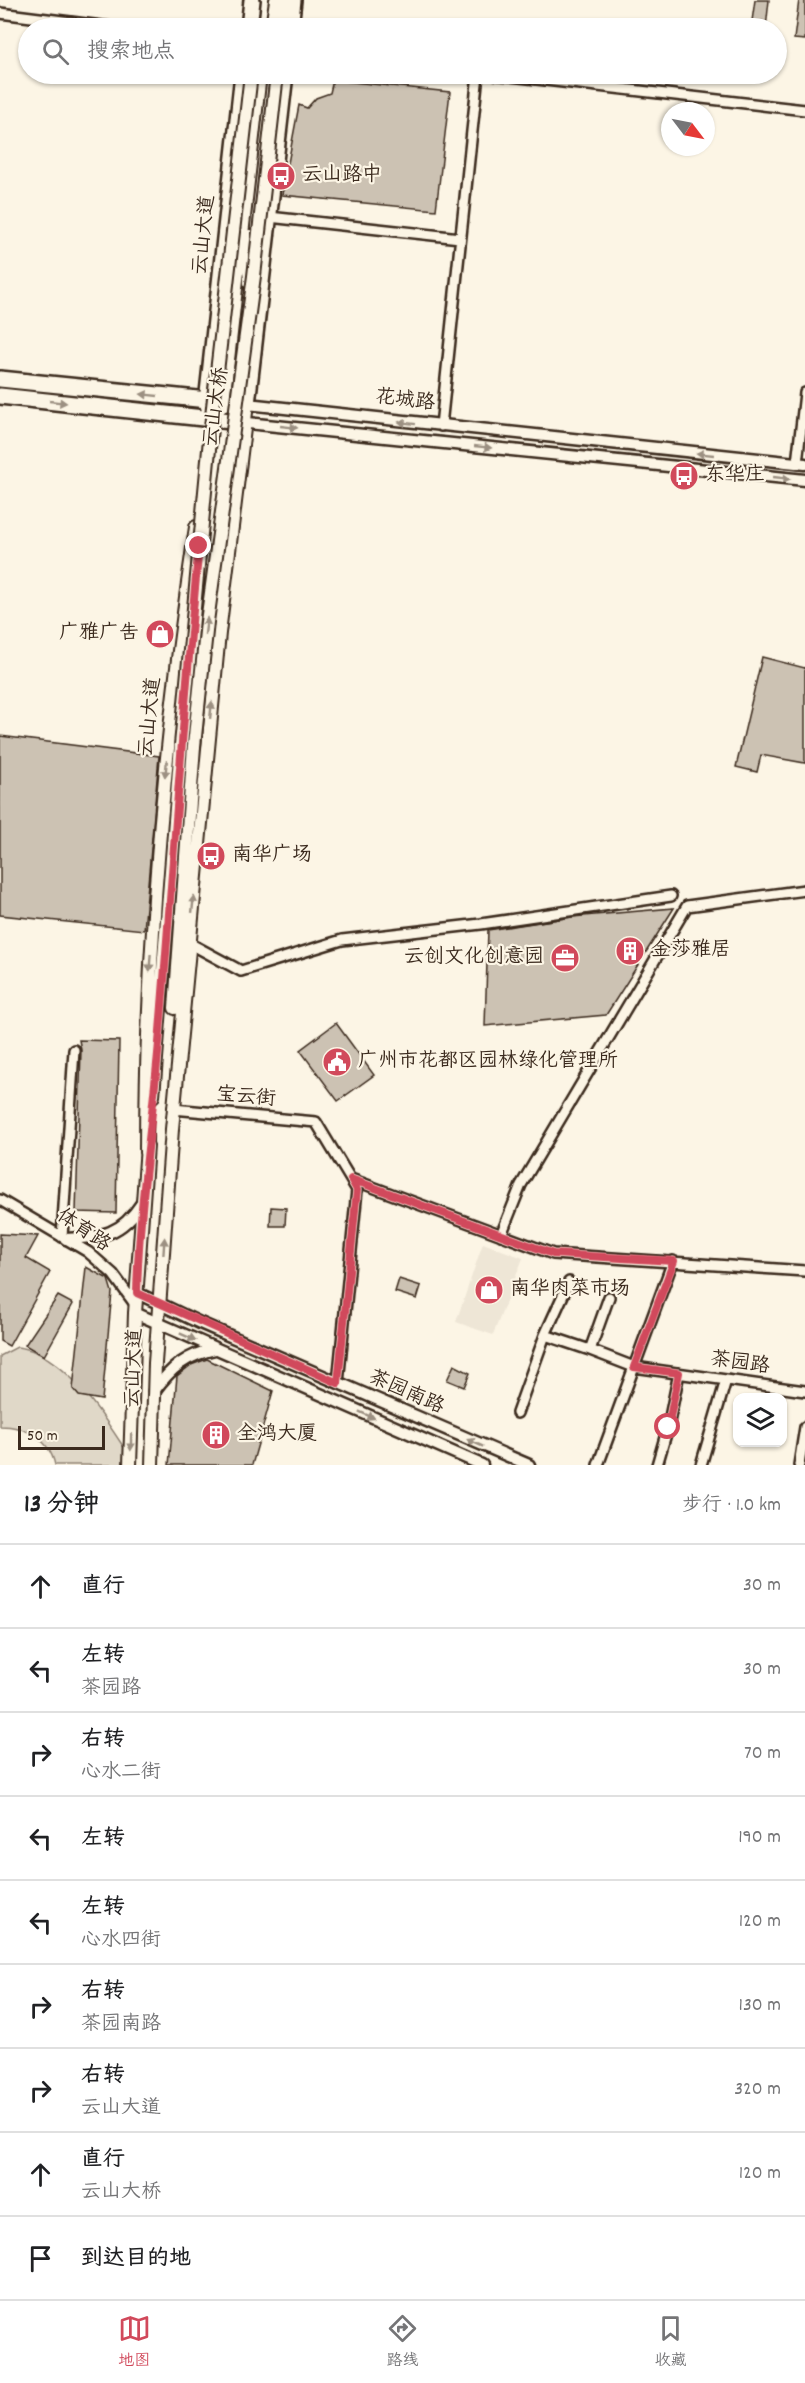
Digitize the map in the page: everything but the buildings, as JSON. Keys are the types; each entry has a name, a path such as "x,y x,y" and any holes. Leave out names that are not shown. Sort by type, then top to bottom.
{"highway":[{"path":"250,18 252,0"},
{"path":"291,18 294,0"},
{"name":"云山大道","path":"213,420 207,402 242,84"},
{"path":"238,422 247,404 284,84"},
{"name":"花城路","path":"0,379 207,402 247,404"},
{"name":"花城路","path":"0,396 238,422"}],"main road":[{"path":"257,18 260,0"},
{"path":"266,18 268,0"},
{"path":"273,18 276,0"},
{"path":"283,18 285,0"},
{"name":"云山大桥","path":"187,746 213,407 250,84"},
{"path":"257,314 250,283 248,220 259,84"},
{"path":"213,420 223,403 266,84"},
{"name":"云山大桥","path":"187,746 254,276 276,84"},
{"path":"223,403 238,422"},
{"name":"云山大道","path":"146,1153 148,997 165,776 186,594 213,420"},
{"name":"云山大道","path":"171,1129 233,504 238,422"},
{"name":"云山大道","path":"152,1465 157,1324 171,1129 187,746"},
{"name":"云山大道","path":"130,1465 142,1203 187,746"}],"street":[{"path":"0,13 39,18"},
{"path":"441,426 477,84"},
{"path":"580,84 805,110"},
{"path":"269,217 460,238"},
{"path":"801,463 805,393"},
{"name":"花城路","path":"247,404 801,463"},
{"name":"花城路","path":"238,422 805,480"},
{"path":"501,1235 521,1185 687,906 805,890"},
{"path":"189,943 241,970 342,940 481,924 671,896"},
{"path":"74,1050 64,1238 89,1238 118,1231 131,1219 142,1203"},
{"name":"宝云街","path":"173,1109 316,1122 351,1179"},
{"path":"351,1179 553,1254 805,1271"},
{"path":"338,1383 357,1190 351,1179"},
{"name":"体育路","path":"0,1200 88,1252 112,1274 136,1303"},
{"path":"598,1465 674,1261"},
{"path":"517,1413 545,1335 568,1282"},
{"path":"590,1350 609,1297"},
{"name":"茶园南路","path":"136,1303 160,1304 529,1465"},
{"name":"茶园南路","path":"136,1303 157,1324 482,1465"},
{"name":"茶园路","path":"545,1335 634,1367 805,1391"},
{"path":"154,1391 180,1361 196,1353 215,1349"},
{"path":"657,1465 668,1427 679,1373"},
{"path":"701,1465 726,1380"},
{"path":"799,1465 805,1427"}],"shaded area":[{"name":"南华肉菜市场","path":"483,1243 523,1258 493,1335 456,1322"},
{"path":"17,1347 34,1351 51,1361 83,1390 130,1457 130,1465 55,1465 47,1448 35,1435 18,1428 0,1426 0,1356"}],"place":[{"name":"云山路中","path":"281,176"},
{"name":"东华庄","path":"684,476"},
{"name":"广雅广告","path":"160,634"},
{"name":"南华广场","path":"211,856"},
{"name":"金莎雅居","path":"630,951"},
{"name":"云创文化创意园","path":"565,958"},
{"name":"广州市花都区园林绿化管理所","path":"337,1062"},
{"name":"南华肉菜市场","path":"489,1290"},
{"name":"全鸿大厦","path":"216,1435"}],"route":[{"path":"199,546 191,622 158,1050 146,1153 137,1264 137,1293 338,1383 357,1190 351,1179 553,1254 674,1261 634,1367 679,1373 668,1427"}]}
